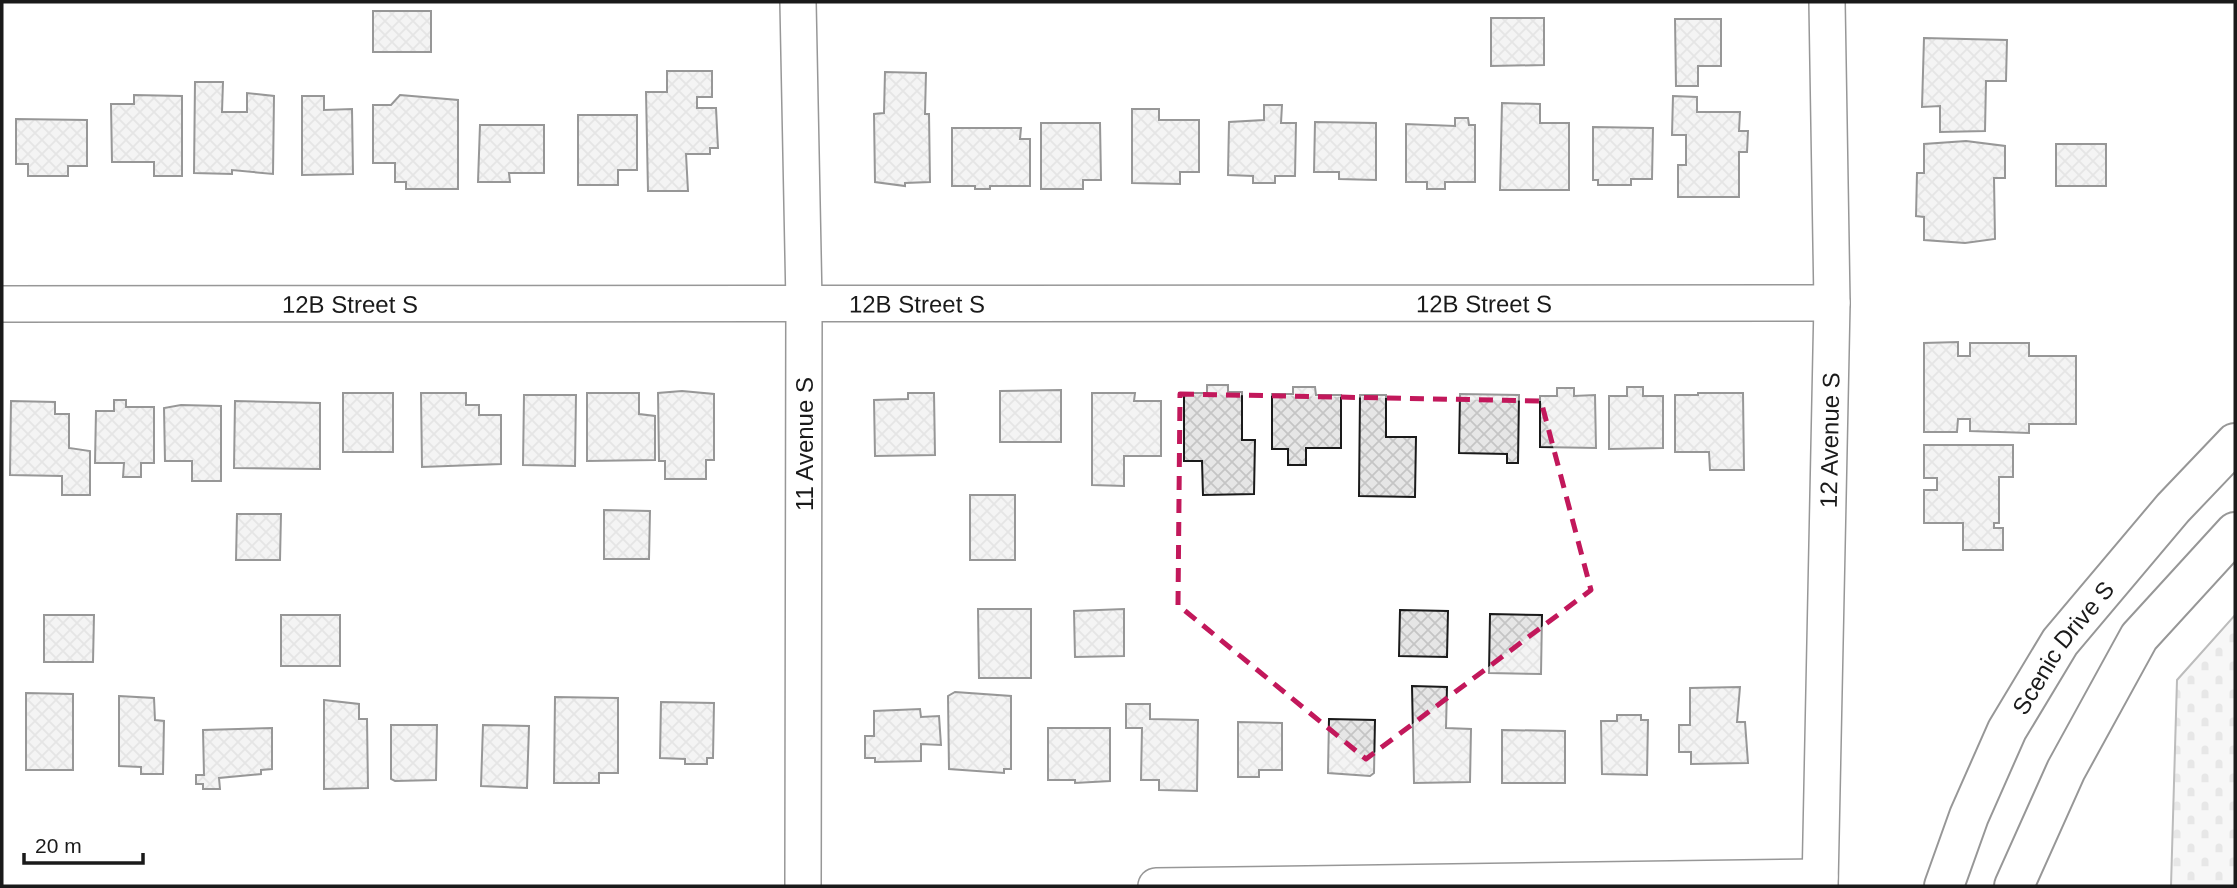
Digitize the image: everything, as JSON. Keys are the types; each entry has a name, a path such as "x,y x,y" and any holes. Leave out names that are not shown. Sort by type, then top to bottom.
{"main road":[{"name":"Scenic Drive S","path":"1944,886 1969,816 2007,730 2060,642 2173,508 2235,443"},
{"path":"2014,886 2066,770 2139,637 2235,533"}],"street":[{"name":"11 Avenue S","path":"798,2 804,303 803,886"},
{"name":"12 Avenue S","path":"1820,882 1832,303 1827,2"},
{"name":"12B Street S","path":"2,304 1832,303"},
{"path":"1156,886 1820,882"}],"highlighted area":[{"path":"1180,394 1541,401 1591,590 1366,759 1178,605"}],"green space":[{"path":"2235,615 2235,886 2171,886 2177,680"}],"building":[{"path":"373,11 431,11 431,52 373,52"},
{"path":"1491,18 1544,18 1544,65 1491,66"},
{"path":"1675,19 1721,19 1721,66 1698,66 1698,86 1676,86"},
{"path":"1924,38 2007,40 2006,81 1986,81 1985,131 1940,132 1940,106 1922,107"},
{"path":"667,71 712,71 712,97 697,97 697,108 716,108 718,148 710,148 710,154 686,154 688,191 648,191 646,92 667,92"},
{"path":"885,72 926,73 925,114 929,114 930,182 905,183 905,186 875,182 874,114 884,113"},
{"path":"195,82 223,82 222,112 247,112 247,93 274,96 273,174 232,170 232,174 194,173"},
{"path":"134,95 182,96 182,176 154,176 154,162 112,162 111,104 134,104"},
{"path":"400,95 458,100 458,189 406,189 406,182 395,182 395,163 373,163 373,105 391,105"},
{"path":"302,96 324,96 324,110 352,109 353,174 302,175"},
{"path":"1673,96 1697,97 1697,112 1740,112 1739,131 1748,131 1747,152 1739,152 1739,197 1678,197 1678,165 1686,165 1686,135 1672,135"},
{"path":"1502,103 1540,104 1540,123 1569,123 1569,190 1500,190"},
{"path":"1264,105 1282,105 1281,123 1296,123 1295,176 1275,176 1275,183 1253,183 1253,176 1228,175 1229,122 1264,120"},
{"path":"1132,109 1159,109 1159,120 1199,120 1199,172 1180,172 1180,184 1132,183"},
{"path":"578,115 637,115 637,170 618,170 618,185 578,185"},
{"path":"1455,118 1468,118 1469,125 1475,125 1475,182 1445,182 1445,189 1427,189 1427,182 1406,182 1406,124 1455,126"},
{"path":"16,119 87,120 87,166 68,166 68,176 28,176 28,164 16,164"},
{"path":"1315,122 1376,123 1376,180 1339,179 1339,172 1314,172"},
{"path":"1041,123 1100,123 1101,180 1083,180 1083,189 1041,189"},
{"path":"480,125 544,125 544,173 509,173 510,182 478,182"},
{"path":"1593,127 1653,128 1652,179 1631,179 1631,185 1598,185 1598,180 1593,180"},
{"path":"952,128 1021,128 1020,139 1030,139 1030,186 990,186 990,189 975,189 975,186 952,186"},
{"path":"1966,141 2005,146 2005,178 1994,178 1995,239 1965,243 1924,240 1924,217 1916,216 1917,173 1924,173 1924,144"},
{"path":"2056,144 2106,144 2106,186 2056,186"},
{"path":"1958,342 1958,356 1970,356 1970,343 2029,343 2029,356 2076,356 2076,424 2029,424 2029,433 1970,431 1970,419 1958,419 1957,432 1924,432 1924,343"},
{"path":"1207,385 1228,385 1228,392 1242,392 1242,440 1255,440 1254,494 1203,495 1202,461 1184,461 1184,393 1207,393"},
{"path":"1293,387 1315,387 1316,395 1341,395 1341,448 1306,448 1306,465 1288,465 1288,449 1272,449 1272,394 1293,394"},
{"path":"1627,387 1643,387 1643,396 1663,396 1663,448 1609,449 1609,396 1627,396"},
{"path":"1557,388 1574,388 1574,396 1595,395 1596,448 1540,447 1540,396 1557,396"},
{"path":"1061,390 1061,442 1000,442 1000,391"},
{"path":"682,391 714,394 714,460 706,460 706,479 665,479 665,461 659,461 658,393"},
{"path":"343,393 393,393 393,452 343,452"},
{"path":"421,393 466,393 466,405 479,405 479,415 501,415 501,464 422,467"},
{"path":"587,393 639,393 639,414 655,416 655,460 587,461"},
{"path":"908,393 934,393 935,455 875,456 874,400 908,399"},
{"path":"1092,393 1135,393 1134,401 1161,401 1161,456 1124,456 1124,486 1092,485"},
{"path":"1743,393 1744,470 1710,470 1709,452 1675,452 1675,395"},
{"path":"1460,394 1519,395 1518,463 1507,463 1507,454 1459,453"},
{"path":"524,395 576,395 575,466 523,465"},
{"path":"1360,395 1386,395 1386,437 1416,437 1415,497 1359,496"},
{"path":"114,400 126,400 126,407 154,407 154,463 141,463 141,477 123,477 124,463 95,463 96,411 114,411"},
{"path":"11,401 55,402 55,414 69,414 69,448 90,451 90,495 62,495 62,476 10,475"},
{"path":"235,401 320,403 320,469 234,468"},
{"path":"181,405 221,406 221,481 192,481 192,461 165,461 164,408"},
{"path":"1924,445 2013,445 2013,477 1999,477 1999,523 1994,523 1994,528 2003,528 2003,550 1963,550 1963,523 1924,523 1924,490 1937,490 1937,478 1924,478"},
{"path":"970,495 1015,495 1015,560 970,560"},
{"path":"604,510 650,511 649,559 604,559"},
{"path":"237,514 281,514 280,560 236,560"},
{"path":"978,609 1031,609 1031,678 979,678"},
{"path":"1124,609 1124,656 1075,657 1074,611"},
{"path":"1400,610 1448,611 1447,657 1399,656"},
{"path":"1490,614 1542,615 1541,674 1489,673"},
{"path":"44,615 94,615 93,662 44,662"},
{"path":"281,615 340,615 340,666 281,666"},
{"path":"1412,686 1447,687 1446,728 1471,729 1470,782 1414,783"},
{"path":"1740,687 1737,722 1745,722 1748,763 1691,764 1691,752 1679,752 1679,725 1690,725 1690,688"},
{"path":"955,692 1011,696 1011,769 1004,769 1004,773 949,769 948,696"},
{"path":"26,693 73,694 73,770 26,770"},
{"path":"119,696 154,698 155,720 164,721 163,774 141,774 141,767 119,766"},
{"path":"555,697 618,698 618,773 599,773 599,783 554,783"},
{"path":"324,700 359,704 359,719 367,719 368,788 324,789"},
{"path":"661,702 714,703 713,758 707,758 707,764 685,764 685,759 660,758"},
{"path":"1126,704 1150,704 1150,719 1198,720 1197,791 1159,790 1159,780 1141,780 1142,728 1126,728"},
{"path":"920,709 921,717 939,716 941,745 921,744 921,761 875,762 875,758 865,758 865,736 874,736 874,711"},
{"path":"1617,715 1641,715 1641,720 1648,720 1647,775 1602,774 1601,721 1617,721"},
{"path":"1329,719 1375,720 1374,773 1370,776 1328,773"},
{"path":"1238,722 1282,723 1282,770 1259,770 1259,777 1238,777"},
{"path":"391,725 437,725 436,780 391,779"},
{"path":"483,725 529,726 527,788 481,786"},
{"path":"272,728 272,769 261,770 261,774 219,778 220,789 203,789 203,784 196,784 196,775 204,775 203,730"},
{"path":"1048,728 1110,728 1110,781 1075,783 1075,780 1048,780"},
{"path":"1502,730 1565,731 1565,783 1502,783"}]}
